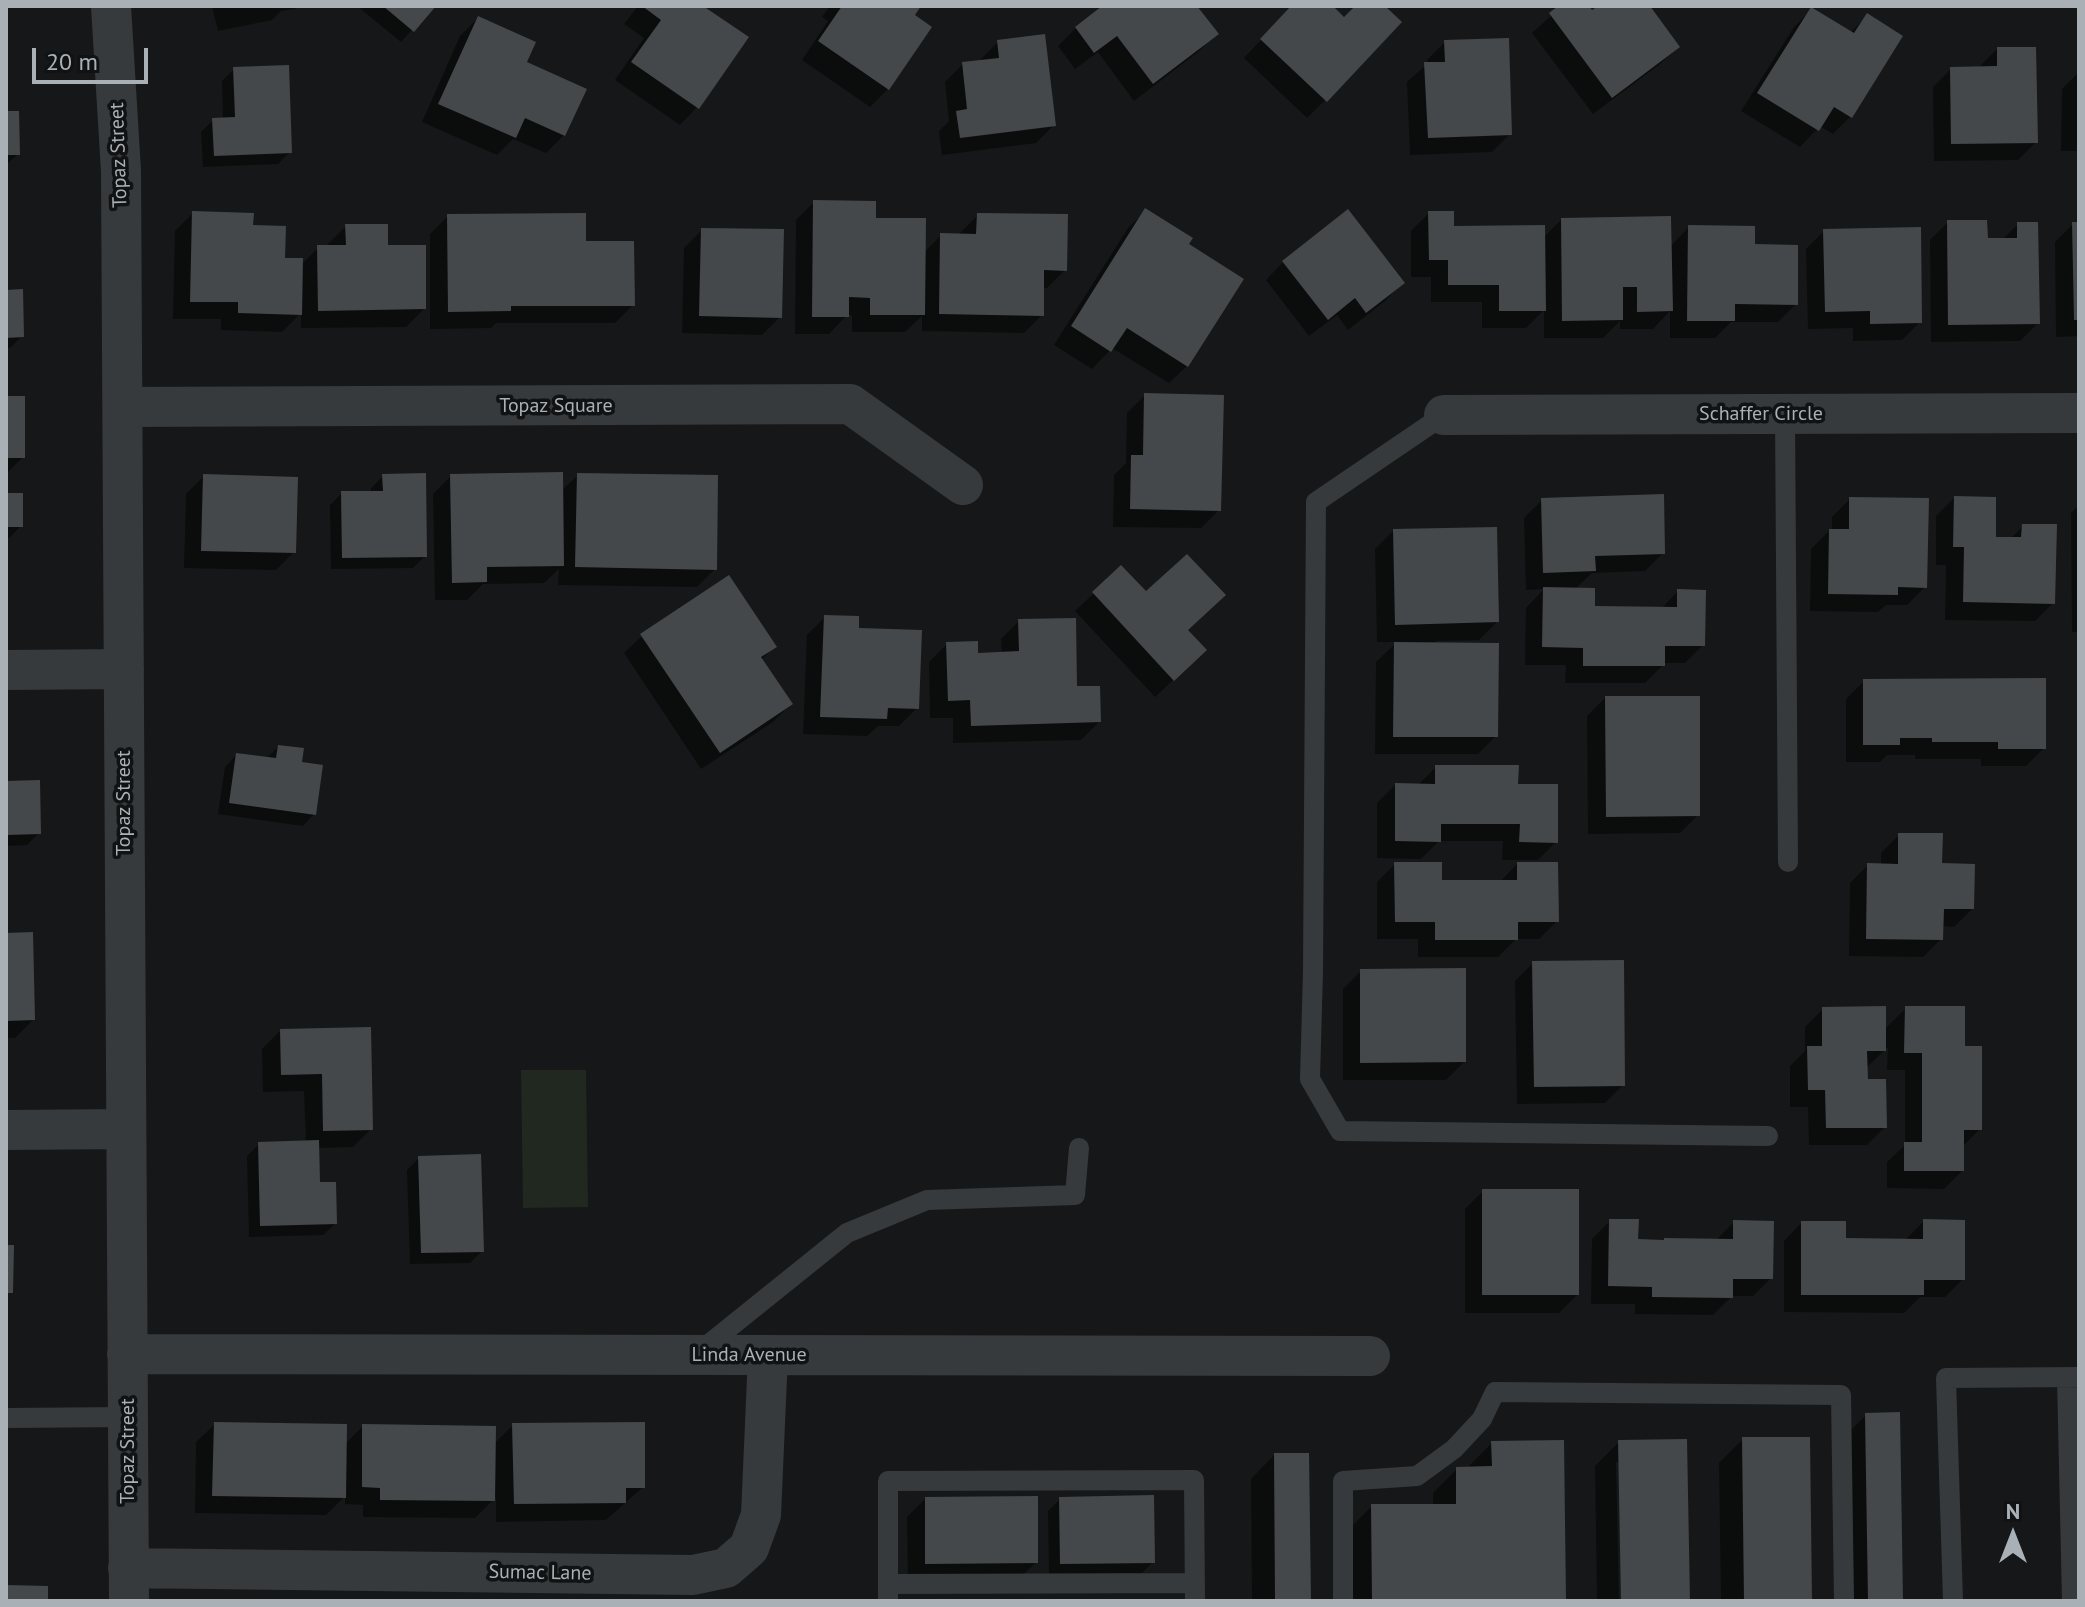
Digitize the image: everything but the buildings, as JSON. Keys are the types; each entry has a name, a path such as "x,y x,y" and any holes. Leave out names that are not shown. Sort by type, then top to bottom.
{"street":[{"name":"Topaz Street","path":"111,6 121,171 128,1585"},
{"name":"Topaz Square","path":"123,407 850,404 963,485"},
{"name":"Schaffer Circle","path":"1444,415 2079,413"},
{"path":"6,670 124,669"},
{"path":"6,1130 126,1129"},
{"name":"Linda Avenue","path":"127,1354 1370,1356"},
{"name":"Sumac Lane","path":"128,1585 693,1575 726,1568 749,1548 761,1515 768,1355"}],"lane":[{"path":"1785,414 1788,862"},
{"path":"1444,415 1316,502 1314,956 1310,1079 1340,1131 1768,1136"},
{"path":"696,1355 847,1233 927,1200 1075,1195 1079,1148"},
{"path":"1953,1601 1946,1378 2073,1377 2072,1601"},
{"path":"1343,1601 1343,1481 1417,1476 1454,1449 1473,1429 1482,1419 1495,1392 1841,1395 1844,1601"},
{"path":"6,1418 128,1417"},
{"path":"1194,1480 1195,1592 888,1593 888,1481 1194,1480"}],"shaded area":[{"path":"521,1070 586,1070 588,1207 523,1208"}]}
